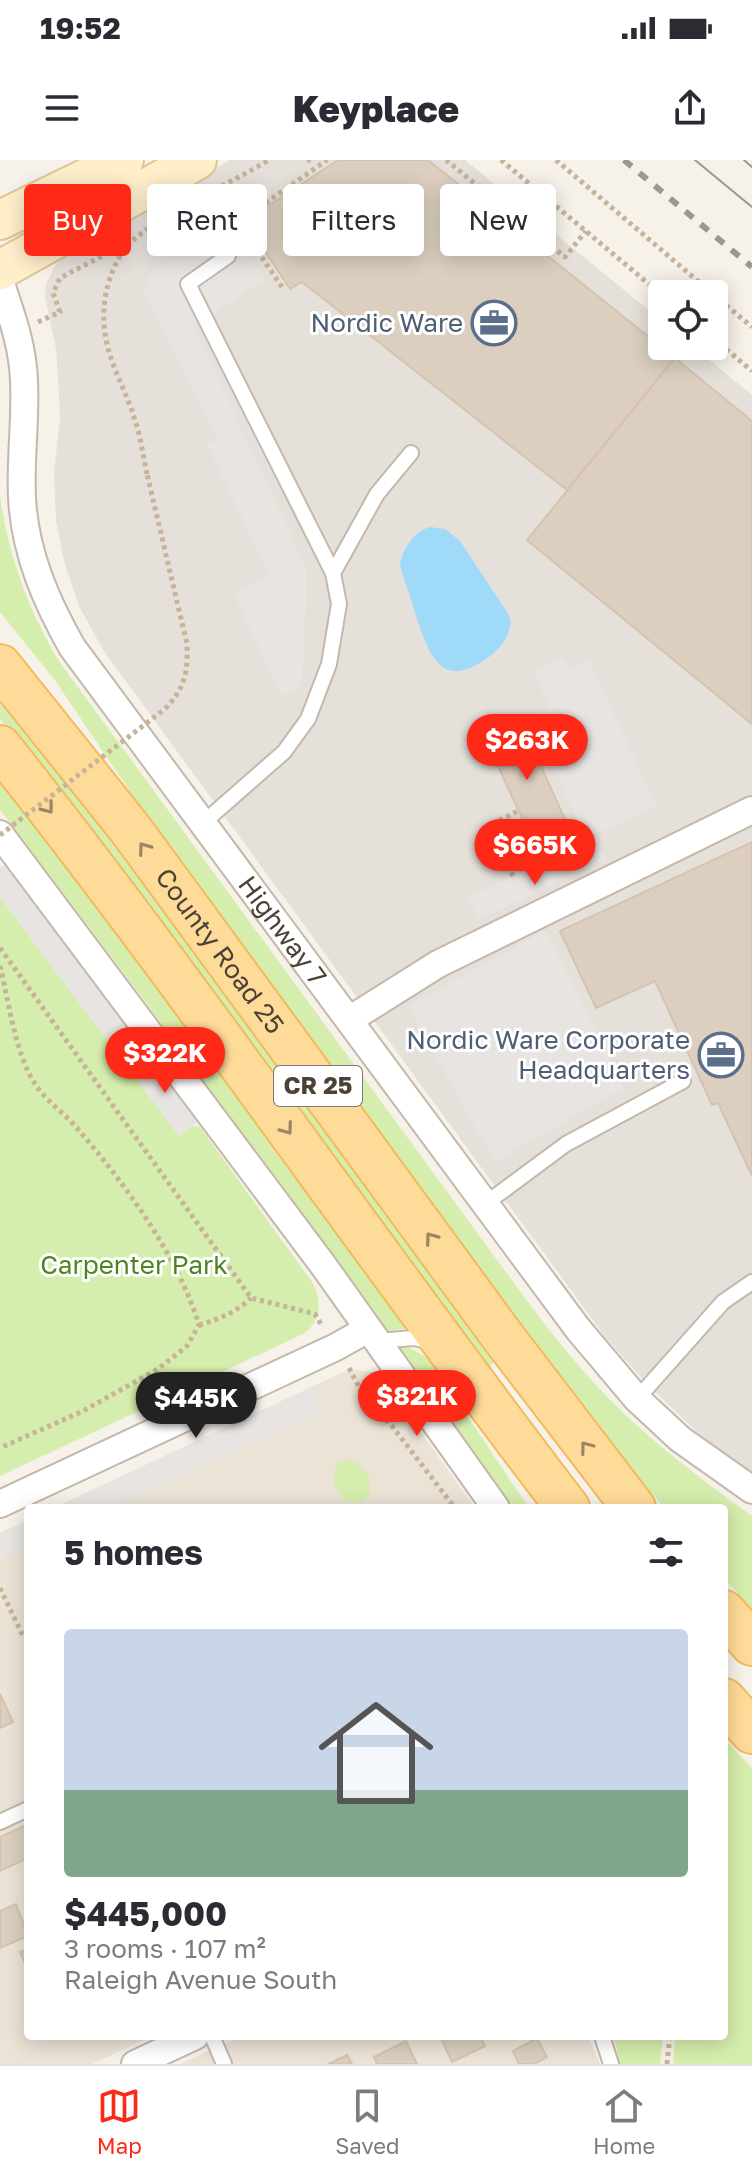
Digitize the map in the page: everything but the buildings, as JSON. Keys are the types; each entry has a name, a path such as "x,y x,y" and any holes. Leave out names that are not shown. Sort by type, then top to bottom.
{"main road":[{"name":"County Road 25","path":"0,666 131,830 503,1337 631,1504"},
{"name":"County Road 25","path":"0,747 87,857 451,1354 565,1504"},
{"path":"728,1617 752,1644"},
{"path":"728,1705 752,1732"}],"street":[{"path":"0,220 124,160"},
{"path":"0,270 197,160"},
{"name":"Highway 7","path":"0,281 18,331 24,380 22,500 38,582 72,647 578,1329 637,1399 680,1439 752,1490"},
{"path":"349,1020 438,964 752,810"},
{"path":"0,834 373,1335 493,1504"},
{"path":"0,1504 336,1347 373,1335"},
{"path":"135,2064 186,2040"}],"lane":[{"path":"203,823 284,752 308,719 329,664 339,604 333,573 188,284 228,256"},
{"path":"333,573 377,494 411,453"},
{"path":"485,1204 566,1144 683,1081"},
{"path":"637,1399 723,1302 752,1282"},
{"path":"373,1335 436,1343 451,1354"},
{"path":"0,1822 24,1811"},
{"path":"214,2040 224,2064"},
{"path":"603,2040 611,2064"}],"path":[{"path":"131,243 150,227 269,160"},
{"path":"282,287 238,222 327,160"},
{"path":"446,160 565,257 586,231"},
{"path":"501,160 648,283"},
{"path":"556,160 698,280"},
{"path":"60,312 53,293 60,278 102,256"},
{"path":"0,834 165,709 178,695 188,664 187,644 136,422 106,341 103,309 107,284 121,256"},
{"path":"728,306 752,327"},
{"path":"728,351 752,371"},
{"path":"513,876 492,835 492,827 518,811"},
{"path":"0,948 251,1298 315,1314 363,1395 392,1426 452,1504"},
{"path":"0,966 26,1067 35,1084 75,1126 156,1235 186,1291 199,1325"},
{"path":"0,1448 83,1411 158,1369 187,1346 199,1325 221,1319 251,1298"},
{"path":"0,1588 23,1636"},
{"path":"667,2064 670,2040"}],"shaded area":[{"name":"Nordic Ware","path":"230,160 465,160 494,184 440,184 440,256 556,256 556,234 648,310 648,360 709,360 752,395 752,1474 697,1432 646,1383 606,1338 103,650 79,606 65,565 56,520 54,473 60,420 59,394 56,349 45,296 46,284 62,256 131,256 131,216 147,207 147,256 267,256 267,184 188,184"},
{"path":"162,256 251,256 265,278 194,327 307,569 302,685 282,696 234,594 270,576 207,444 217,439 144,292 156,260"},
{"path":"562,658 568,669 588,659 657,806 586,839 530,718 550,708 533,671"},
{"path":"596,837 606,860 479,920 468,897"},
{"path":"5,865 198,1122 179,1136 0,897 0,868"},
{"path":"545,930 624,1088 495,1162 408,1007"},
{"path":"357,1370 371,1372 385,1382 472,1504 63,1504 341,1373"},
{"path":"311,1388 323,1411 121,1504 63,1504"},
{"path":"24,1522 24,2040 143,2040 92,2064 0,2064 0,1533"},
{"path":"24,1522 24,1549 0,1560 0,1533"},
{"path":"232,2040 590,2040 600,2064 181,2064"}],"green space":[{"path":"0,495 14,562 39,624 61,664 522,1294 586,1374 632,1421 752,1516 752,1610 728,1583 728,1504 661,1504 597,1427 436,1215 179,864 54,679 0,612"},
{"path":"0,703 78,791 496,1359 485,1373 186,962 0,719"},
{"path":"0,775 408,1328 387,1331 0,810"},
{"name":"Carpenter Park","path":"0,897 179,1136 192,1126 200,1127 312,1282 319,1303 314,1323 303,1334 0,1476"},
{"path":"398,1347 410,1348 429,1359 526,1504 509,1504"},
{"path":"347,1459 359,1465 369,1478 369,1496 359,1502 345,1501 335,1484 336,1465"},
{"path":"728,1742 752,1768 752,2064 673,2064 675,2040 728,2040"},
{"path":"615,2040 663,2040 660,2064 620,2064"}],"water":[{"path":"430,527 445,529 460,541 511,621 508,634 498,649 468,669 446,669 432,655 400,565 410,542"}],"tram line":[{"path":"695,160 752,207"},
{"path":"744,160 752,167"}],"railway":[{"path":"624,160 752,267"}],"place":[{"name":"Nordic Ware","path":"494,323"},
{"name":"Nordic Ware Corporate Headquarters","path":"721,1055"}]}
